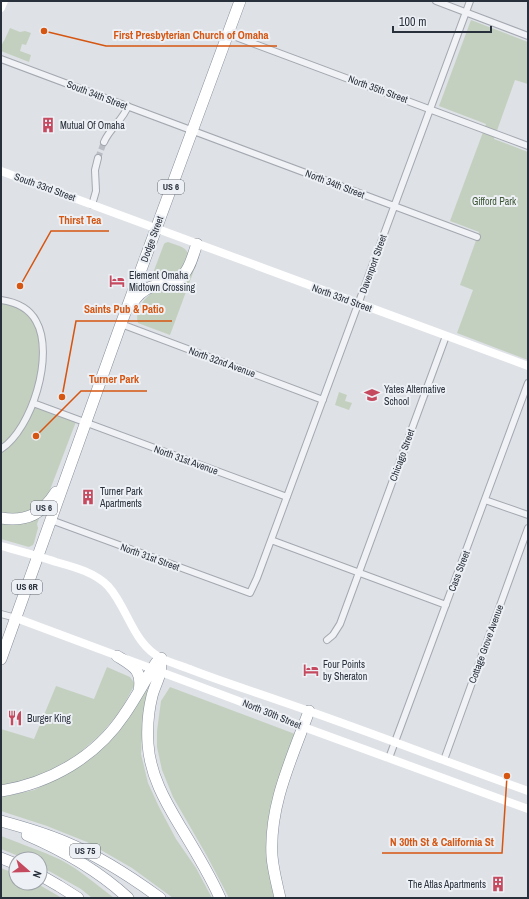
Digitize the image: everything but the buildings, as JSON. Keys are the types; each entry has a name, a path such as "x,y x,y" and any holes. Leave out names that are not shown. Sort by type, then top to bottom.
{"highway":[{"name":"Dodge Street","path":"1,659 122,320 240,1"},
{"path":"122,320 140,294 152,286 172,283 182,277 188,268 197,244"},
{"name":"US 6","path":"1,518 14,519 28,517 46,506 53,497 68,469"},
{"path":"28,517 39,522 44,540"},
{"path":"117,656 135,668 140,679 139,691"},
{"path":"161,658 156,663 148,727 150,762 166,802 199,857 220,898"},
{"path":"1,792 44,780 81,760 104,739 124,716 139,691 156,670"},
{"path":"280,898 272,855 273,825 281,785 309,711"},
{"name":"US 75","path":"1,821 51,836 88,852 119,870 160,898"},
{"path":"1,824 40,841 76,860 96,872 128,898"},
{"path":"48,880 78,898"}],"main road":[{"path":"1,8 4,1"},
{"name":"South 33rd Street","path":"1,171 156,228"},
{"name":"North 33rd Street","path":"156,228 528,366"},
{"name":"North 30th Street","path":"1,546 84,571 96,577 112,592 140,638 152,652 161,658 528,791"},
{"name":"North 30th Street","path":"16,618 236,700 303,727 528,809"}],"street":[{"path":"436,1 528,36"},
{"name":"Davenport Street","path":"250,593 257,578 470,1"},
{"name":"North 35th Street","path":"228,34 528,146"},
{"name":"South 34th Street","path":"1,59 192,131"},
{"path":"104,142 110,131 122,118 128,106"},
{"name":"North 34th Street","path":"192,131 477,237"},
{"path":"92,204 96,191 95,172 98,158"},
{"path":"1,300 13,303 26,309 32,315 41,332 42,346 42,365 33,402 18,433 1,449"},
{"name":"North 32nd Avenue","path":"122,320 323,400"},
{"name":"Chicago Street","path":"327,640 333,635 340,624 446,336"},
{"name":"Cass Street","path":"389,758 528,383"},
{"name":"North 31st Avenue","path":"33,402 287,497"},
{"path":"485,500 528,516"},
{"name":"North 31st Street","path":"50,520 250,593"},
{"name":"Cottage Grove Avenue","path":"444,760 528,528"},
{"path":"271,540 446,605"},
{"path":"1,614 16,618"}],"green space":[{"name":"Gifford Park","path":"471,20 528,42 528,84 515,80 494,139 528,152 528,360 457,333 473,290 460,285 479,232 450,221 486,124 439,106"},
{"path":"10,28 20,32 25,31 31,33 26,45 22,44 20,51 31,55 29,62 1,51 1,47"},
{"path":"168,242 182,247 188,253 181,275 149,284 164,244"},
{"path":"197,254 200,254 170,335 138,323 137,314 143,301 153,292 152,289 172,286"},
{"path":"1,300 9,301 32,315 43,346 33,402 77,419 37,524 38,528 34,543 29,547 1,539"},
{"path":"339,392 347,395 345,401 352,403 349,410 335,405"},
{"path":"107,667 130,677 135,684 120,712 100,735 77,755 53,769 27,781 1,785 1,729 34,739 56,686 94,699"},
{"path":"170,687 295,734 272,807 275,898 229,898 173,797 162,770 157,747 157,731 161,701"},
{"path":"145,689 148,690 143,718 141,754 148,783 176,839 196,868 212,898 173,898 132,868 87,842 47,826 1,811 1,796 34,790 63,776"},
{"path":"1,836 39,851 8,852 1,849"},
{"path":"48,855 61,860 82,873 114,898 92,898 81,889 48,870"},
{"path":"1,868 8,871 8,891 48,890 62,898 1,898"}],"tunnel":[{"path":"98,158 104,142"}],"place":[{"name":"First Presbyterian Church of Omaha","path":"44,31"},
{"name":"Mutual Of Omaha","path":"48,125"},
{"name":"Element Omaha Midtown Crossing","path":"117,281"},
{"name":"Thirst Tea","path":"20,286"},
{"name":"Yates Alternative School","path":"372,395"},
{"name":"Saints Pub & Patio","path":"62,397"},
{"name":"Turner Park","path":"36,436"},
{"name":"Turner Park Apartments","path":"88,497"},
{"name":"Four Points by Sheraton","path":"311,670"},
{"name":"Burger King","path":"15,718"},
{"name":"N 30th St & California St","path":"507,776"},
{"name":"The Atlas Apartments","path":"498,884"}]}
